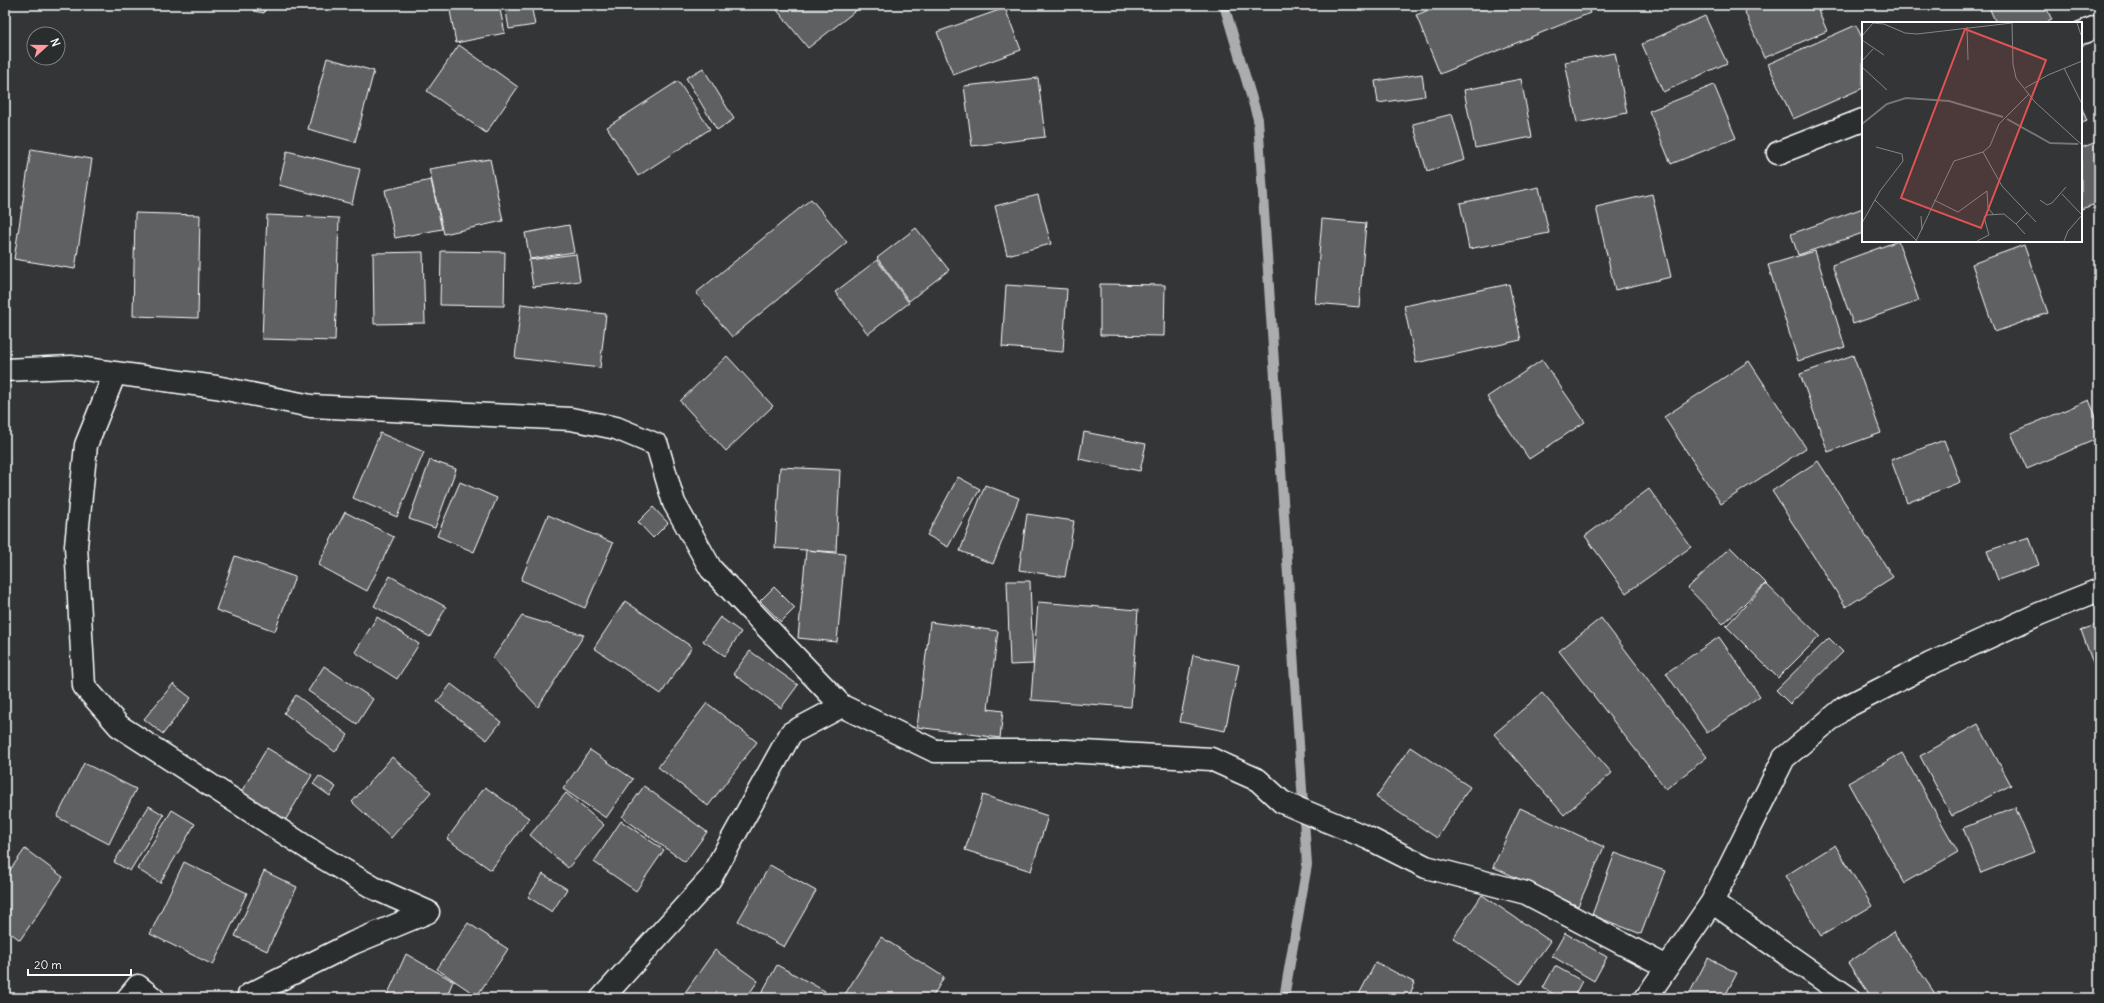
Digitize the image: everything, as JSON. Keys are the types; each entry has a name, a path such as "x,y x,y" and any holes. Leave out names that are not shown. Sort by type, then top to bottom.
{"street":[{"path":"2082,33 2099,26"},
{"path":"1778,154 1862,120"},
{"path":"5,370 71,367 216,387 311,406 571,419 616,428 657,445 674,504 711,569 842,706 935,751 1066,751 1211,759 1258,780 1282,802 1368,838 1426,867 1526,893 1667,966"},
{"path":"115,374 86,445 78,523 76,546 84,686 119,726 320,856 374,888 428,912 353,943 249,995 248,998"},
{"path":"1646,998 1712,902 1784,758 1844,708 1930,664 2039,614 2099,590"},
{"path":"602,998 710,879 792,733 842,706"},
{"path":"1712,902 1849,998"},
{"path":"128,998 138,986 153,998"}],"building":[{"path":"255,5 266,5 264,13 254,11"},
{"path":"449,5 499,5 505,33 456,43"},
{"path":"505,5 531,5 535,25 509,29"},
{"path":"773,5 863,5 808,48"},
{"path":"1442,5 1587,5 1590,13 1440,74 1416,15"},
{"path":"1742,5 1816,5 1827,31 1764,58"},
{"path":"1988,5 2045,5 2052,20 2047,22 1996,22"},
{"path":"1005,8 1021,50 953,75 937,32"},
{"path":"1705,16 1727,63 1663,92 1642,44"},
{"path":"1856,25 1862,38 1862,88 1793,119 1768,64"},
{"path":"459,45 518,87 486,133 427,91"},
{"path":"1615,53 1627,113 1577,123 1565,62"},
{"path":"327,58 374,71 355,142 308,129"},
{"path":"703,68 734,119 717,130 686,78"},
{"path":"1422,74 1425,96 1378,103 1375,81"},
{"path":"1038,78 1045,137 972,146 964,86"},
{"path":"1521,79 1532,137 1475,148 1464,90"},
{"path":"678,81 710,129 638,176 607,127"},
{"path":"1714,85 1736,138 1671,164 1649,111"},
{"path":"2082,108 2087,121 2082,123"},
{"path":"1452,114 1465,160 1427,171 1413,124"},
{"path":"2099,141 2099,203 2082,209 2082,148"},
{"path":"31,149 92,159 75,269 14,259"},
{"path":"287,151 360,169 352,204 279,185"},
{"path":"490,159 503,221 444,234 429,169"},
{"path":"431,180 442,229 395,238 385,190"},
{"path":"1539,187 1549,233 1469,249 1460,203"},
{"path":"1652,194 1671,277 1615,290 1596,207"},
{"path":"1038,195 1051,244 1007,255 995,206"},
{"path":"811,199 847,242 732,337 696,293"},
{"path":"1862,208 1862,233 1798,255 1791,234"},
{"path":"135,213 200,215 198,318 133,316"},
{"path":"267,215 339,218 335,341 262,339"},
{"path":"1322,219 1366,223 1359,307 1315,303"},
{"path":"569,225 574,252 530,259 525,233"},
{"path":"916,228 949,270 909,301 877,258"},
{"path":"1898,242 1919,301 1853,324 1832,265"},
{"path":"2024,245 2048,313 1995,332 1972,264"},
{"path":"441,251 505,252 504,306 440,305"},
{"path":"1815,251 1845,347 1798,361 1768,265"},
{"path":"423,252 425,323 374,324 373,253"},
{"path":"576,254 580,281 533,287 529,260"},
{"path":"877,260 909,303 868,334 835,292"},
{"path":"1100,284 1165,285 1164,336 1100,335"},
{"path":"1509,284 1521,340 1416,363 1404,306"},
{"path":"1006,285 1067,289 1063,352 1002,347"},
{"path":"521,304 606,314 600,368 515,358"},
{"path":"1853,355 1881,433 1828,452 1800,374"},
{"path":"727,356 773,406 726,451 680,401"},
{"path":"1542,360 1585,422 1529,459 1487,397"},
{"path":"1749,361 1806,448 1721,504 1664,417"},
{"path":"2089,400 2099,424 2099,438 2027,469 2011,433"},
{"path":"1084,432 1146,444 1140,471 1079,459"},
{"path":"380,433 424,452 397,517 353,498"},
{"path":"1944,440 1960,482 1907,503 1891,460"},
{"path":"430,460 456,469 435,528 409,519"},
{"path":"1818,461 1893,577 1846,607 1772,491"},
{"path":"780,467 840,470 836,552 775,548"},
{"path":"958,477 980,489 948,547 927,535"},
{"path":"460,482 497,498 474,552 437,536"},
{"path":"985,485 1019,498 993,564 960,551"},
{"path":"1649,489 1691,547 1626,593 1585,536"},
{"path":"653,507 668,523 653,538 638,522"},
{"path":"345,512 394,537 367,591 318,565"},
{"path":"1027,514 1074,521 1065,577 1019,570"},
{"path":"548,515 613,543 585,608 521,580"},
{"path":"2029,537 2039,565 1998,580 1987,551"},
{"path":"1730,547 1766,583 1723,624 1688,588"},
{"path":"806,550 845,554 837,642 798,638"},
{"path":"235,556 295,577 275,631 216,610"},
{"path":"390,576 446,607 430,637 374,606"},
{"path":"1007,581 1030,581 1033,664 1010,665"},
{"path":"1766,584 1820,636 1778,678 1726,626"},
{"path":"774,587 795,608 781,622 760,601"},
{"path":"625,601 692,647 661,694 594,648"},
{"path":"1038,602 1138,610 1131,707 1031,700"},
{"path":"522,616 584,635 538,707 493,658"},
{"path":"377,617 419,644 397,679 355,652"},
{"path":"720,617 741,632 725,656 703,641"},
{"path":"1601,618 1707,757 1666,789 1559,651"},
{"path":"930,622 998,631 988,709 1003,711 1000,738 917,727"},
{"path":"2099,624 2099,671 2096,672 2081,630"},
{"path":"1719,637 1760,696 1707,733 1666,673"},
{"path":"1829,638 1843,652 1790,704 1776,690"},
{"path":"750,651 798,685 781,708 733,674"},
{"path":"1193,655 1239,665 1225,731 1180,722"},
{"path":"324,666 373,699 357,724 308,691"},
{"path":"173,684 191,698 163,734 144,719"},
{"path":"451,684 501,722 487,740 437,702"},
{"path":"1542,693 1612,773 1564,815 1494,734"},
{"path":"296,695 348,735 335,752 284,713"},
{"path":"707,703 757,742 708,806 658,767"},
{"path":"1978,724 2011,785 1952,816 1920,756"},
{"path":"1410,747 1470,787 1437,838 1376,797"},
{"path":"267,748 312,775 282,826 237,799"},
{"path":"590,750 633,779 606,818 563,789"},
{"path":"1902,753 1958,852 1904,883 1848,783"},
{"path":"392,757 431,792 391,838 352,802"},
{"path":"84,763 136,789 109,844 57,817"},
{"path":"319,776 336,787 330,796 313,784"},
{"path":"644,786 707,832 685,862 622,817"},
{"path":"485,787 529,818 491,870 447,839"},
{"path":"566,793 604,825 568,868 530,835"},
{"path":"983,795 1048,816 1031,871 965,850"},
{"path":"149,806 164,815 130,871 114,862"},
{"path":"2015,807 2034,852 1981,873 1963,828"},
{"path":"1520,808 1604,847 1578,906 1493,867"},
{"path":"172,810 195,824 160,883 137,869"},
{"path":"621,821 664,850 636,891 594,862"},
{"path":"1835,845 1872,906 1821,936 1785,876"},
{"path":"25,849 63,877 20,940 5,929 5,877"},
{"path":"1615,853 1665,871 1641,934 1592,915"},
{"path":"184,862 247,893 213,965 150,934"},
{"path":"770,865 816,891 784,947 738,921"},
{"path":"264,871 297,887 267,951 235,936"},
{"path":"543,874 567,889 552,912 528,897"},
{"path":"1482,895 1550,941 1520,984 1453,938"},
{"path":"468,923 508,949 477,996 437,969"},
{"path":"1893,932 1938,998 1872,998 1848,963"},
{"path":"1565,933 1607,957 1594,981 1552,956"},
{"path":"881,937 944,977 932,998 852,998 845,994"},
{"path":"715,950 758,981 746,998 681,998"},
{"path":"406,954 453,981 446,998 386,998"},
{"path":"1708,958 1737,973 1724,998 1687,998"},
{"path":"1376,962 1415,983 1408,998 1357,998"},
{"path":"777,965 825,991 821,998 759,998"},
{"path":"1555,966 1582,981 1573,998 1561,998 1543,988"},
{"path":"471,992 480,998 468,998"}],"waterway":[{"path":"1224,5 1258,119 1307,865 1284,998"}]}
